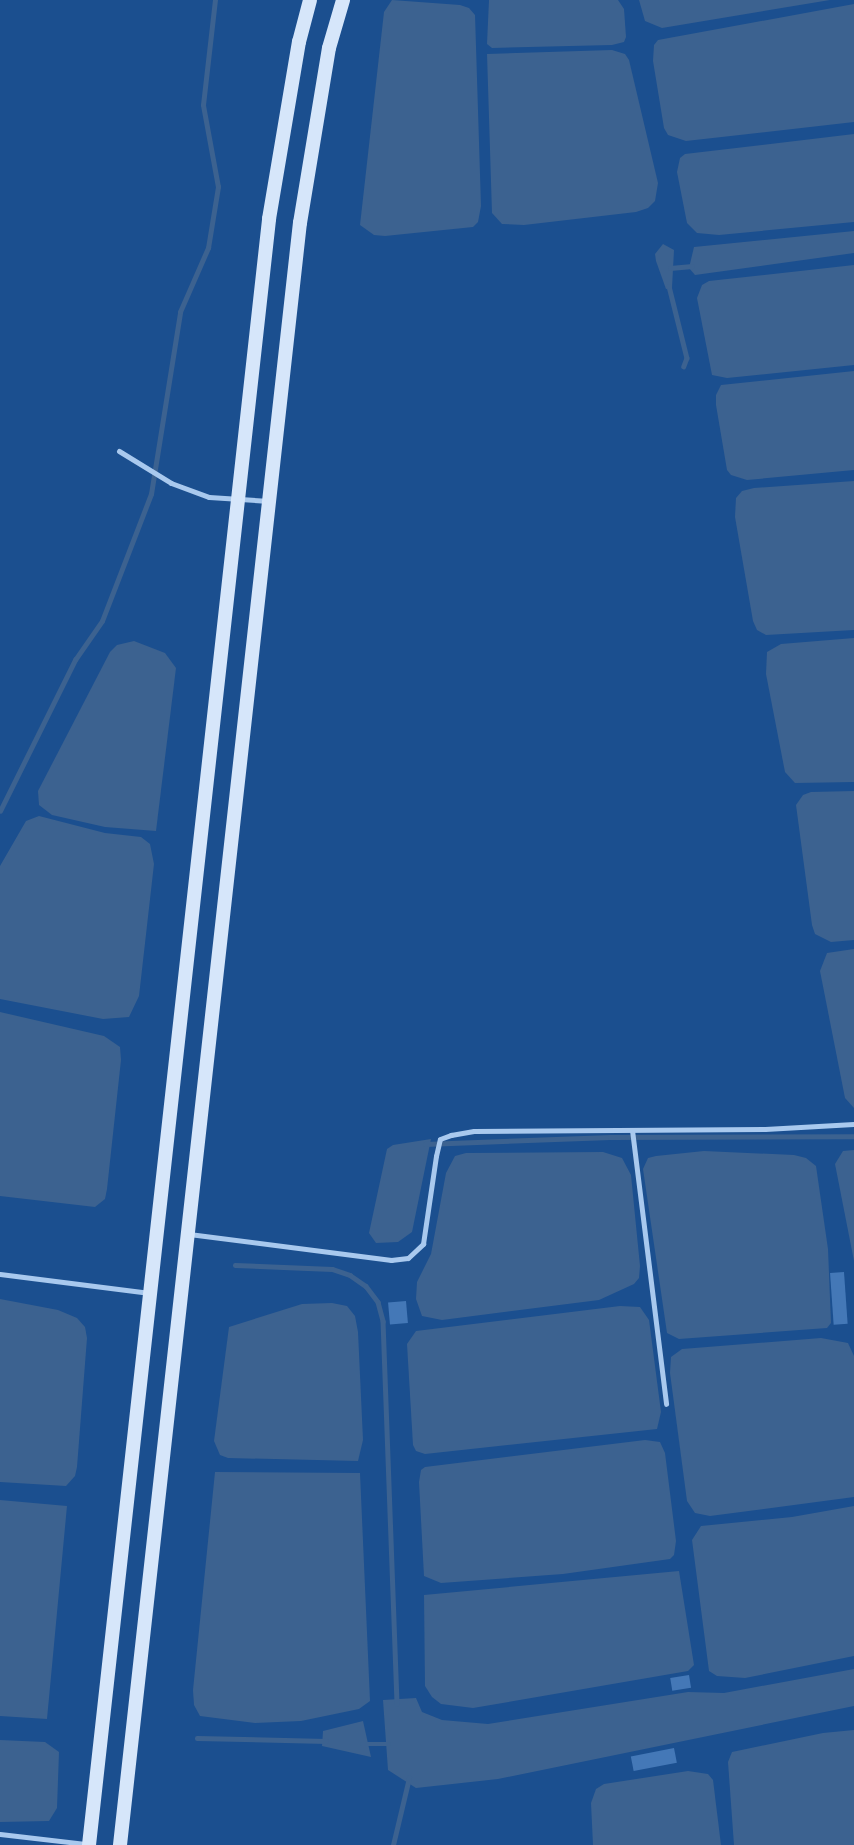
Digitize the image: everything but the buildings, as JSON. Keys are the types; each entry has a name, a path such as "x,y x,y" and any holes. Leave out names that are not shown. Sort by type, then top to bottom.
{"main road":[{"path":"90,1845 269,219 299,42 310,0"},
{"path":"120,1845 299,223 329,48 342,0"}],"lane":[{"path":"119,451 171,483 209,497 269,501"},
{"path":"189,1234 391,1260 408,1258 423,1244 440,1139 474,1131 854,1125"},
{"path":"632,1130 666,1404"},
{"path":"0,1274 152,1293"},
{"path":"0,1834 90,1845"}],"water":[{"path":"392,0 460,5 469,8 475,15 481,206 478,222 473,227 385,236 374,235 360,225 384,12"},
{"path":"489,0 618,0 624,9 626,37 624,42 612,45 492,48 487,44"},
{"path":"639,0 830,0 662,28 645,21"},
{"path":"854,4 854,122 686,141 668,135 664,128 653,61 654,45 658,40"},
{"path":"612,50 625,54 629,60 658,183 655,201 648,208 636,212 524,225 502,224 492,213 487,54"},
{"path":"854,134 854,222 719,235 697,233 687,223 677,172 680,158 685,154"},
{"path":"854,231 854,253 695,275 689,268 694,247"},
{"path":"663,244 674,250 672,288 666,289 655,254"},
{"path":"854,265 854,365 727,378 712,375 697,298 702,285 709,281"},
{"path":"854,371 854,470 747,480 731,475 727,470 716,405 716,395 721,385"},
{"path":"854,481 854,630 766,635 757,630 753,621 735,517 736,498 742,491 754,488"},
{"path":"854,638 854,782 795,783 785,772 766,674 767,652 781,644"},
{"path":"134,641 165,653 176,668 156,831 105,827 52,815 39,805 38,791 110,652 117,645"},
{"path":"854,791 854,940 831,942 815,934 812,925 796,805 803,795 811,792"},
{"path":"39,816 105,833 141,837 150,844 154,864 139,996 129,1017 103,1019 0,999 0,866 26,821"},
{"path":"854,949 854,1108 845,1098 820,971 827,953"},
{"path":"0,1012 104,1036 120,1047 121,1060 107,1189 105,1199 95,1207 0,1196"},
{"path":"431,1139 412,1232 398,1242 376,1243 369,1233 387,1149 393,1145"},
{"path":"854,1150 854,1261 835,1164 843,1151"},
{"path":"704,1151 794,1155 806,1158 816,1166 828,1249 831,1323 827,1328 679,1339 667,1333 643,1169 648,1158"},
{"path":"603,1152 622,1158 631,1175 640,1266 639,1278 634,1284 599,1300 442,1320 422,1316 416,1299 417,1282 431,1254 446,1173 455,1156 466,1153"},
{"path":"0,1299 58,1310 77,1318 85,1327 87,1338 77,1467 75,1476 66,1486 0,1482"},
{"path":"332,1303 347,1306 355,1316 358,1332 363,1440 358,1461 228,1458 220,1455 214,1441 229,1327 302,1304"},
{"path":"620,1306 640,1307 649,1320 661,1412 657,1429 425,1454 416,1451 413,1445 407,1344 416,1331"},
{"path":"821,1338 848,1343 854,1356 854,1497 710,1516 695,1513 687,1501 670,1373 671,1357 682,1349"},
{"path":"645,1440 660,1442 665,1453 676,1541 674,1555 670,1559 563,1574 441,1583 424,1576 419,1482 421,1470 425,1467"},
{"path":"215,1472 360,1473 370,1701 359,1709 301,1721 255,1723 200,1716 194,1705 193,1690"},
{"path":"0,1500 67,1506 47,1719 0,1716"},
{"path":"854,1506 854,1656 745,1678 717,1676 709,1671 692,1540 701,1526 792,1517"},
{"path":"679,1571 694,1665 688,1671 473,1708 441,1704 425,1686 424,1595"},
{"path":"854,1669 854,1706 498,1779 416,1788 388,1770 383,1700 416,1698 422,1712 442,1720 488,1724 688,1692 724,1693"},
{"path":"363,1721 371,1757 322,1746 323,1731"},
{"path":"854,1730 854,1845 734,1845 728,1762 732,1752 823,1733"},
{"path":"0,1740 45,1742 59,1752 57,1808 49,1821 0,1822"},
{"path":"688,1771 708,1774 713,1780 721,1845 593,1845 591,1803 596,1789 604,1784"}],"waterway":[{"path":"0,811 75,660 102,621 151,494 180,312 208,248 218,187 203,105 215,0"},
{"path":"670,268 692,266"},
{"path":"669,286 687,358 684,366"},
{"path":"425,1144 610,1137 854,1136"},
{"path":"235,1265 332,1269 350,1275 366,1286 378,1302 383,1321 397,1704"},
{"path":"197,1738 326,1741"},
{"path":"362,1744 389,1744"},
{"path":"393,1845 409,1778"}]}
